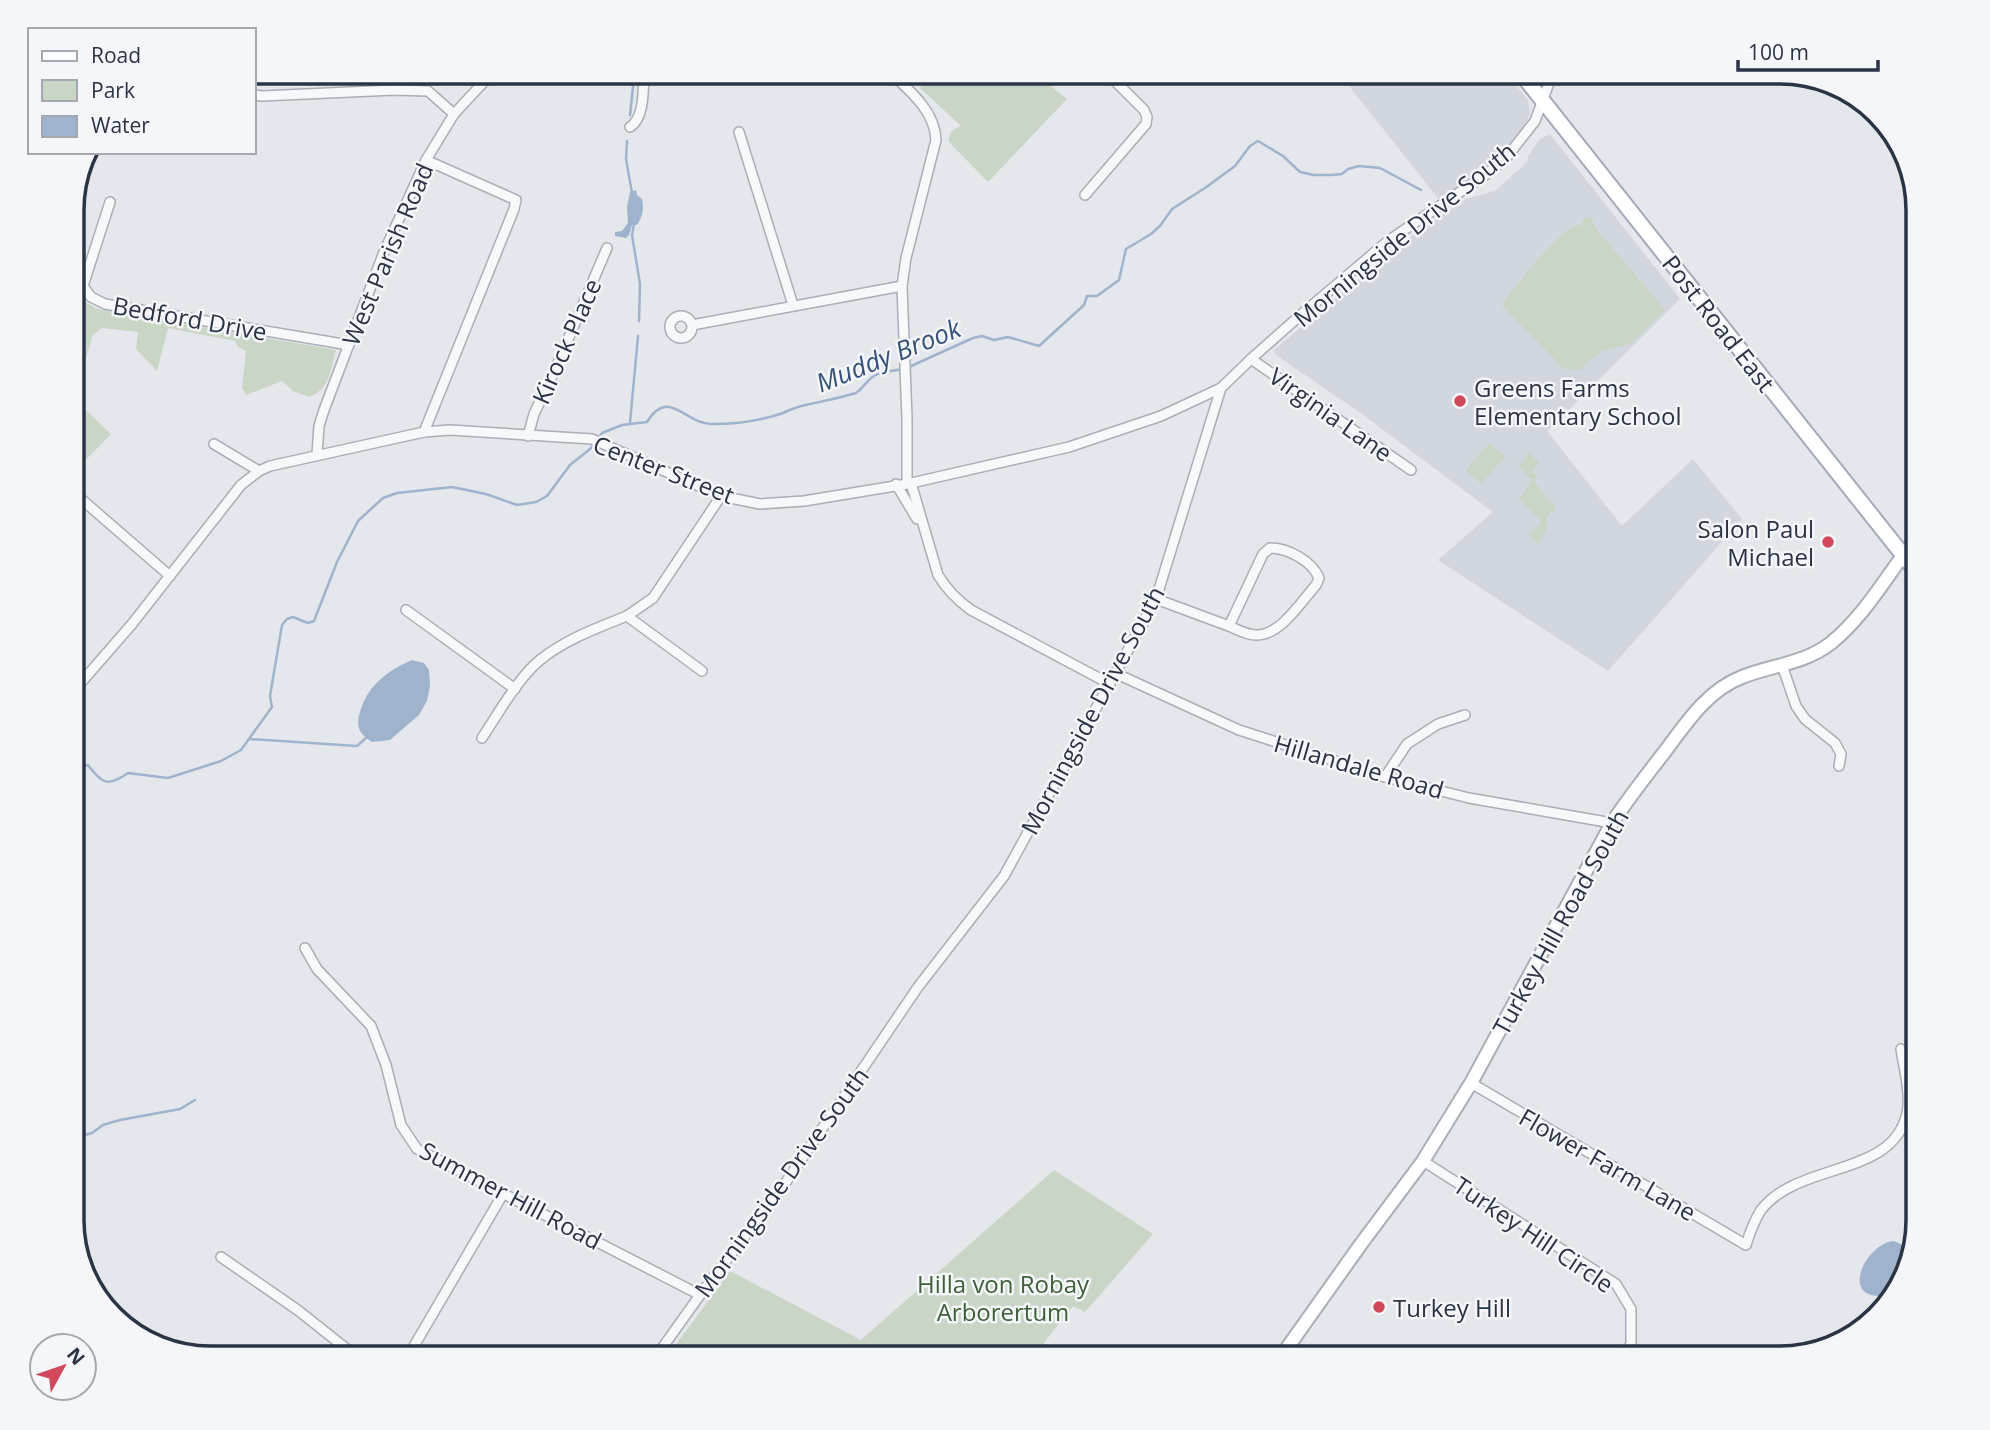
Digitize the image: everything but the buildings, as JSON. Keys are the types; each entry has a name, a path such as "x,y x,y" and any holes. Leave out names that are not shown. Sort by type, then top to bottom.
{"main road":[{"name":"Post Road East","path":"1530,84 1906,558"}],"street":[{"name":"West Parish Road","path":"317,454 319,426 384,252 426,160 454,114 482,84"},
{"path":"630,127 636,124 639,117 643,84"},
{"path":"903,84 933,121 936,140 906,258 902,286 909,483 938,575 958,601 971,610 1110,684"},
{"path":"1085,195 1146,124 1144,110 1118,84"},
{"name":"Morningside Drive South","path":"664,1346 786,1182 918,987 1004,876 1156,599 1221,388 1388,241 1498,165 1535,121 1549,84"},
{"path":"256,95 394,90 428,92 454,114"},
{"path":"739,132 793,306"},
{"path":"424,432 516,200 426,160"},
{"name":"Bedford Drive","path":"84,283 110,202"},
{"name":"Kirock Place","path":"528,436 534,414 607,248"},
{"path":"692,325 902,286"},
{"name":"Bedford Drive","path":"84,287 91,297 105,303 349,345"},
{"name":"Virginia Lane","path":"1251,359 1411,470"},
{"name":"Center Street","path":"84,680 241,485 270,466 424,432 450,430 596,441 721,496 760,504 804,501 909,483 1069,446 1161,416 1221,388"},
{"path":"214,444 259,471"},
{"path":"896,484 924,529"},
{"path":"482,738 515,689 538,661 566,642 627,616 653,597 721,496"},
{"path":"84,501 170,576"},
{"path":"1156,599 1247,634 1258,635 1277,630 1316,585 1319,578 1316,570 1290,552 1270,548 1263,554 1229,626"},
{"name":"Turkey Hill Road South","path":"1288,1346 1360,1244 1423,1161 1471,1083 1612,823 1677,735 1710,697 1725,685 1814,654 1837,637 1880,588 1906,552"},
{"path":"406,610 515,689"},
{"path":"627,616 702,671"},
{"path":"1782,665 1796,705 1805,719 1835,743 1841,754 1839,766"},
{"name":"Hillandale Road","path":"1116,674 1239,730 1385,777 1469,798 1612,823"},
{"path":"1385,777 1407,744 1438,724 1465,715"},
{"name":"Summer Hill Road","path":"305,948 317,969 372,1026 386,1065 401,1125 417,1149 700,1295"},
{"name":"Flower Farm Lane","path":"1901,1049 1906,1086"},
{"name":"Flower Farm Lane","path":"1471,1083 1746,1245 1763,1208 1789,1186 1879,1153 1892,1143 1906,1117"},
{"name":"Turkey Hill Circle","path":"1423,1161 1616,1284 1631,1309 1629,1346"},
{"path":"414,1346 503,1194"},
{"path":"221,1257 299,1311 343,1346"}],"shaded area":[{"path":"1348,84 1515,84 1528,100 1530,114 1504,152 1441,202"},
{"name":"Greens Farms Elementary School","path":"1550,134 1680,299 1547,431 1622,526 1693,459 1742,519 1608,671 1438,560 1493,512 1273,351 1394,249 1466,199 1495,191 1527,162 1540,139"}],"green space":[{"path":"922,84 1049,84 1067,99 988,182 949,142 952,132 961,126 920,88"},
{"path":"1585,217 1592,219 1595,227 1665,310 1630,344 1600,352 1580,370 1564,369 1502,306 1544,253 1572,227 1581,225"},
{"path":"84,300 97,309 336,350 325,384 316,394 309,397 293,391 282,381 246,395 242,388 246,351 238,347 235,341 168,328 157,371 136,349 138,332 102,328 93,335 84,364"},
{"path":"84,408 111,434 84,462"},
{"path":"1490,443 1505,457 1481,484 1466,470"},
{"path":"1529,453 1539,462 1533,472 1537,476 1534,481 1556,507 1546,518 1546,532 1538,544 1528,535 1540,520 1519,499 1532,480 1518,466"},
{"name":"Hilla von Robay Arborertum","path":"1054,1170 1153,1234 1085,1312 1073,1306 1041,1346 675,1346 730,1271 861,1340"}],"water":[{"path":"636,190 643,203 641,219 637,225 632,225 626,238 615,236 615,232 622,231 628,223 630,192"},
{"path":"412,660 424,663 429,670 427,701 419,715 390,740 372,742 361,732 358,724 365,700 381,679"},
{"path":"1894,1241 1904,1245 1893,1276 1880,1296 1867,1293 1861,1287 1860,1279 1867,1259 1884,1244"}],"waterway":[{"path":"630,115 633,84"},
{"path":"627,141 626,159 632,193"},
{"name":"Muddy Brook","path":"909,367 982,336 994,340 1008,337 1039,346 1084,305 1087,296 1097,296 1119,280 1126,249 1151,234 1172,209 1235,166 1250,146 1258,141 1283,156 1300,172 1331,175 1342,174 1359,166 1380,168 1421,190"},
{"path":"634,224 632,235 640,284 639,321"},
{"path":"630,423 638,336"},
{"name":"Muddy Brook","path":"84,766 88,765 102,780 110,782 128,773 168,778 221,761 241,750 272,707 270,696 282,625 293,617 308,623 314,621 337,562 358,521 383,498 397,493 452,487 486,494 517,505 536,502 547,496 570,465 590,449 602,433 622,425 647,422 663,407 678,410 703,423 737,423 856,393 876,374 902,369"},
{"path":"250,739 357,746 366,738"},
{"path":"84,1135 120,1120 180,1109 195,1100"}],"place":[{"name":"Greens Farms Elementary School","path":"1460,401"},
{"name":"Salon Paul Michael","path":"1828,542"},
{"name":"Turkey Hill","path":"1379,1307"}]}
